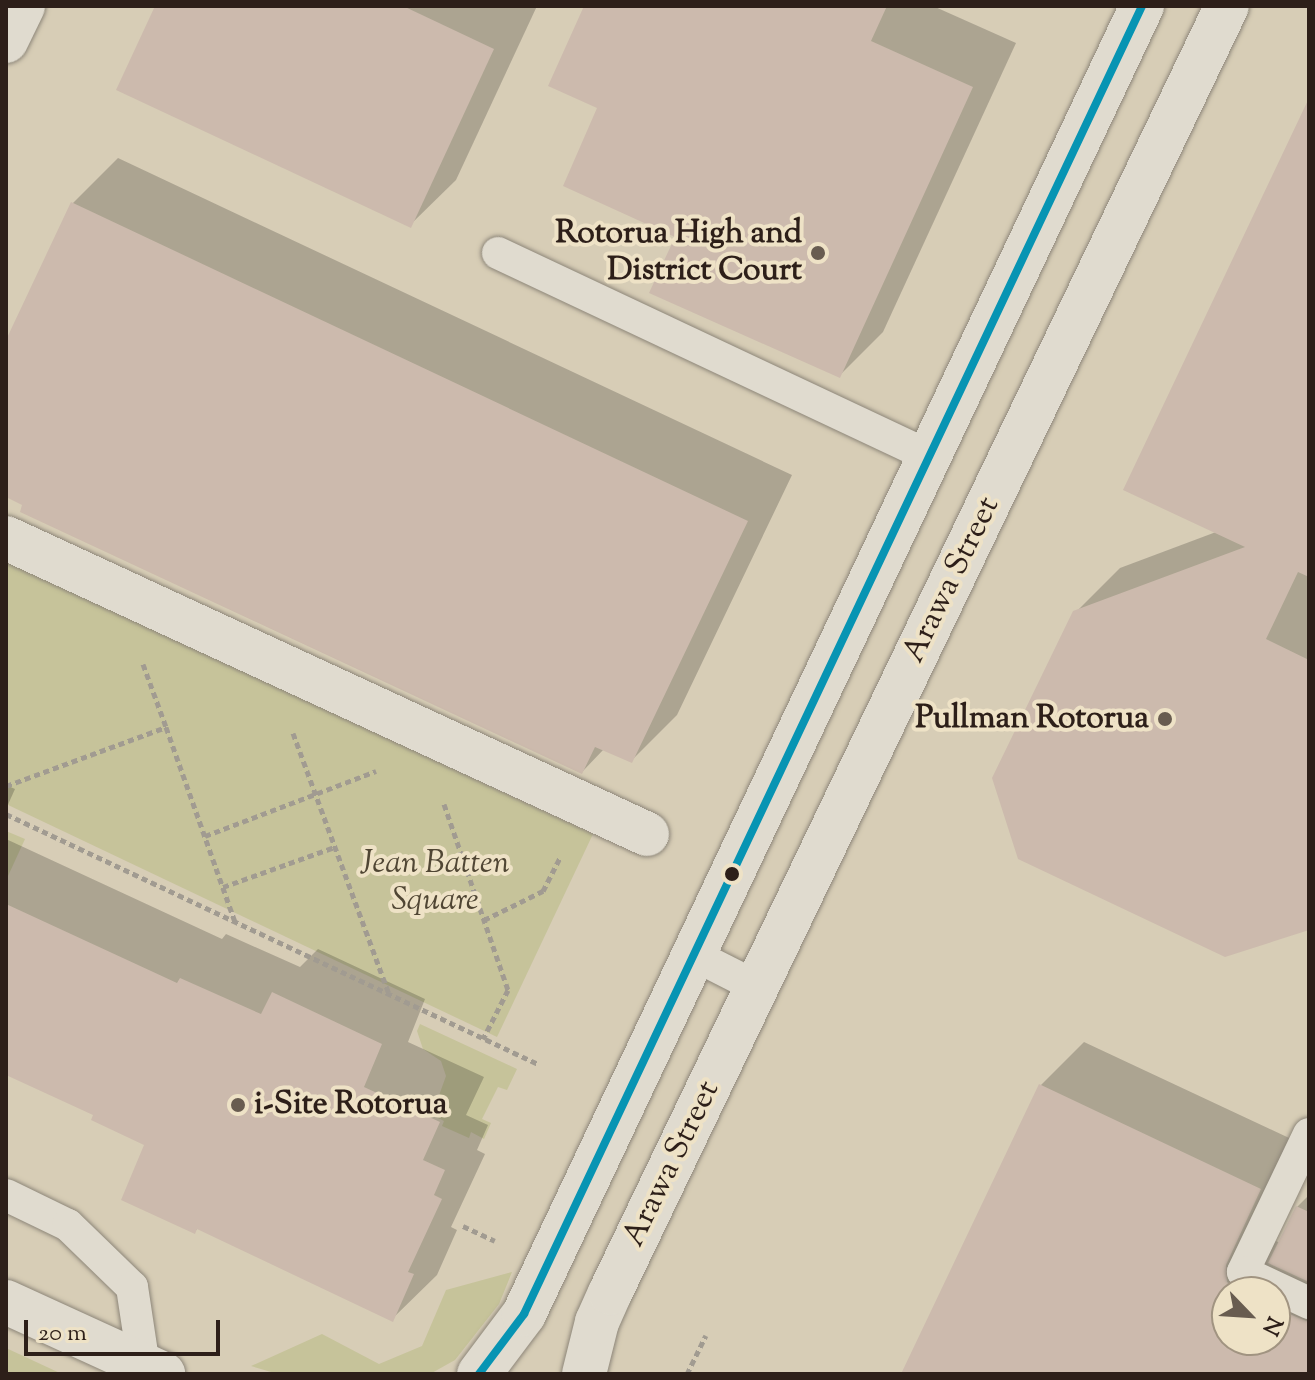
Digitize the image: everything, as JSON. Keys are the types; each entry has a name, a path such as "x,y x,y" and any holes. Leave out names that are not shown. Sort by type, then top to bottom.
{"main road":[{"path":"6,41 23,6"},
{"path":"479,1374 524,1314 1142,6"},
{"name":"Arawa Street","path":"584,1374 597,1322 1227,6"},
{"path":"6,538 266,658 422,740 647,834"},
{"path":"6,1302 154,1370"}],"lane":[{"path":"498,253 930,456"},
{"path":"694,955 757,987"},
{"path":"1309,1134 1243,1272 1309,1303"},
{"path":"6,1195 68,1225 132,1287 154,1370"}],"path":[{"path":"266,658 389,995"},
{"path":"6,786 166,727 235,922"},
{"path":"205,836 316,795 422,740 508,990 483,1039"},
{"path":"484,920 543,891 585,806"},
{"path":"6,814 538,1064"},
{"path":"223,887 335,847"},
{"path":"463,1226 501,1244"},
{"path":"687,1374 706,1335"}],"green space":[{"name":"Jean Batten Square","path":"6,561 593,834 497,1037 6,804"},
{"path":"6,831 25,839 8,876 6,875"},
{"path":"420,1024 517,1069 507,1090 498,1087 482,1119 491,1123 484,1139 471,1132 469,1138 442,1126 444,1121 432,1115 446,1076 441,1061 423,1049 417,1031"},
{"path":"512,1272 499,1304 455,1360 430,1374 278,1374 251,1366 322,1334 379,1364 422,1346 446,1290"},
{"path":"6,1348 62,1374 6,1374"}],"building":[{"path":"155,6 403,6 494,49 411,228 116,90"},
{"name":"Rotorua High and District Court","path":"584,6 887,6 871,41 973,87 840,378 649,293 675,237 563,186 597,108 548,86"},
{"name":"Pullman Rotorua","path":"1309,98 1309,577 1298,572 1266,639 1309,660 1309,930 1225,957 1018,859 992,778 1073,611 1245,547 1123,490"},
{"path":"71,202 748,521 632,763 595,747 582,774 20,512 22,505 6,497 6,340"},
{"name":"i-Site Rotorua","path":"6,904 177,983 180,978 261,1014 272,992 382,1044 364,1087 440,1122 423,1160 445,1170 434,1195 442,1199 408,1272 414,1274 393,1322 197,1229 195,1234 121,1200 144,1145 91,1120 93,1115 6,1075"},
{"path":"1039,1084 1261,1189 1226,1265 1227,1276 1211,1276 1211,1356 1291,1356 1291,1315 1309,1322 1309,1374 901,1374"},
{"path":"1296,1206 1309,1212 1309,1282 1268,1263"}],"transit line":[{"path":"479,1374 524,1314 1142,6"}],"place":[{"name":"Rotorua High and District Court","path":"818,253"},
{"name":"Pullman Rotorua","path":"1165,719"},
{"name":"i-Site Rotorua","path":"238,1105"}]}
